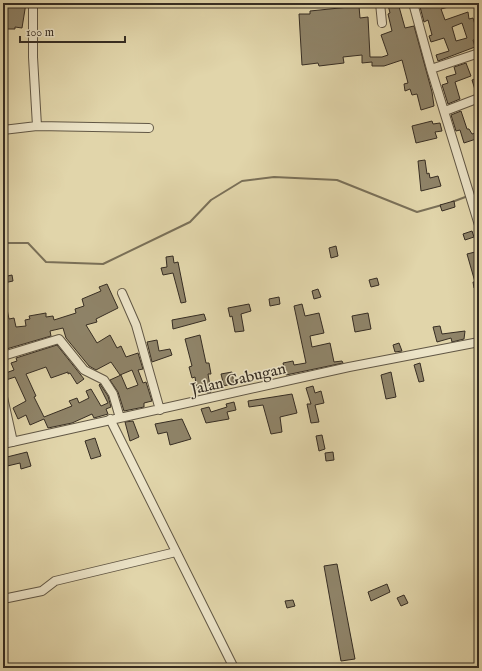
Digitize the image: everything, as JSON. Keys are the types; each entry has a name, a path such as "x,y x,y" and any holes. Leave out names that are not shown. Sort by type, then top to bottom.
{"street":[{"path":"33,3 33,57 37,126"},
{"path":"380,3 382,23"},
{"path":"413,5 479,225"},
{"path":"431,69 479,53"},
{"path":"445,111 479,98"},
{"path":"3,130 37,126 149,128"},
{"path":"122,293 136,325 160,410"},
{"path":"3,356 59,339 84,370 104,380 115,399 120,418"},
{"name":"Jalan Gabugan","path":"3,444 348,367 479,342"},
{"path":"3,400 13,442"},
{"path":"110,419 234,668"},
{"path":"3,599 42,591 55,581 176,552"}],"building":[{"path":"4,3 26,3 22,28 15,27 15,29 5,29"},
{"path":"398,3 405,28 414,26 432,92 434,106 421,110 417,94 412,95 410,89 405,91 404,84 408,83 402,60 384,66 372,66 372,62 362,63 362,55 343,57 344,63 319,66 318,63 302,65 299,14 310,14 310,11 359,6 360,18 368,17 370,57 382,57 388,55 381,35 392,31 388,14 390,13 388,5"},
{"path":"419,3 456,3 456,5 441,9 445,20 468,12 469,19 473,18 477,31 479,30 479,38 473,40 475,47 438,61 436,55 449,51 444,38 431,42 429,36 432,35 428,20 424,22","holes":["462,23 467,38 456,41 452,27"]},
{"path":"466,63 471,76 455,82 460,99 448,104 442,85 448,83 446,77 456,74 454,67"},
{"path":"477,78 479,93 476,93 472,80"},
{"path":"461,111 467,129 469,129 472,134 479,132 479,138 464,143 460,130 456,131 451,115"},
{"path":"432,121 433,124 440,123 442,131 435,132 437,138 416,143 412,126"},
{"path":"425,160 427,174 429,173 430,178 438,176 441,186 421,191 418,161"},
{"path":"454,201 455,207 442,211 440,205"},
{"path":"472,231 474,237 465,240 463,234"},
{"path":"336,246 338,256 331,258 329,248"},
{"path":"479,251 479,291 477,291 476,287 474,288 473,282 475,282 467,254"},
{"path":"173,256 174,263 178,262 186,302 181,303 173,273 163,275 161,268 167,267 166,257"},
{"path":"12,275 13,281 4,283 3,277"},
{"path":"377,278 379,285 371,287 369,280"},
{"path":"107,284 118,308 96,319 97,322 86,325 97,343 110,335 117,348 121,346 126,357 138,353 143,369 138,370 143,383 146,382 152,401 144,403 144,407 124,411 118,392 110,380 121,375 127,389 138,385 132,370 120,375 111,362 96,370 89,366 66,338 63,328 50,331 51,336 3,350 3,304 6,304 9,319 14,318 16,327 26,326 25,320 30,319 29,316 46,313 46,317 53,316 54,320 76,313 75,309 84,306 82,299 101,291 99,287"},
{"path":"318,289 321,297 314,299 312,291"},
{"path":"279,297 280,304 270,306 269,299"},
{"path":"249,304 251,311 241,314 244,331 235,332 232,316 230,317 228,308"},
{"path":"302,304 305,316 319,313 324,333 310,336 312,347 330,343 334,362 342,361 343,363 286,375 283,363 293,361 294,365 306,363 294,306"},
{"path":"368,313 371,329 355,332 352,316"},
{"path":"204,314 206,320 173,329 172,320"},
{"path":"440,326 442,334 465,331 464,339 452,342 451,338 437,342 433,327"},
{"path":"200,335 206,363 209,363 211,374 208,374 211,392 207,393 206,390 197,391 195,377 192,378 189,367 192,366 185,339"},
{"path":"157,340 159,351 170,349 172,355 152,362 147,342"},
{"path":"399,343 402,351 395,352 393,345"},
{"path":"57,345 84,379 77,384 68,372 51,378 46,367 26,374 36,396 34,397 44,417 72,406 69,401 77,398 79,403 89,398 86,391 91,389 101,406 108,403 99,385 100,384 108,396 111,407 106,409 108,414 94,418 92,414 72,423 48,428 44,419 30,425 26,415 18,419 13,408 26,401 15,377 3,381 3,374 14,370 11,363 17,361 16,358"},
{"path":"420,363 424,381 419,382 414,365"},
{"path":"232,372 234,383 224,386 221,374"},
{"path":"391,372 396,397 386,399 381,375"},
{"path":"313,386 315,393 321,391 324,403 315,405 319,422 311,423 307,404 311,404 306,388"},
{"path":"292,394 297,413 280,417 282,432 271,434 263,405 249,407 248,401"},
{"path":"234,402 236,410 227,412 229,419 206,423 201,409 209,407 211,412 227,407 226,404"},
{"path":"182,419 191,439 170,445 167,432 158,434 155,424"},
{"path":"133,421 139,437 130,441 125,422"},
{"path":"322,435 325,449 319,451 316,436"},
{"path":"95,438 101,456 91,459 85,441"},
{"path":"27,452 31,466 21,469 20,463 3,467 3,458"},
{"path":"333,452 334,460 326,461 325,453"},
{"path":"337,564 355,659 341,661 324,566"},
{"path":"387,584 390,592 371,601 368,592"},
{"path":"404,595 408,603 401,606 397,598"},
{"path":"293,600 295,606 287,608 285,601"}],"waterway":[{"path":"3,243 28,243 46,262 103,264 190,222 211,200 242,181 274,177 337,180 417,212 442,205"},
{"path":"473,195 479,193"},
{"path":"452,202 468,196"}]}
